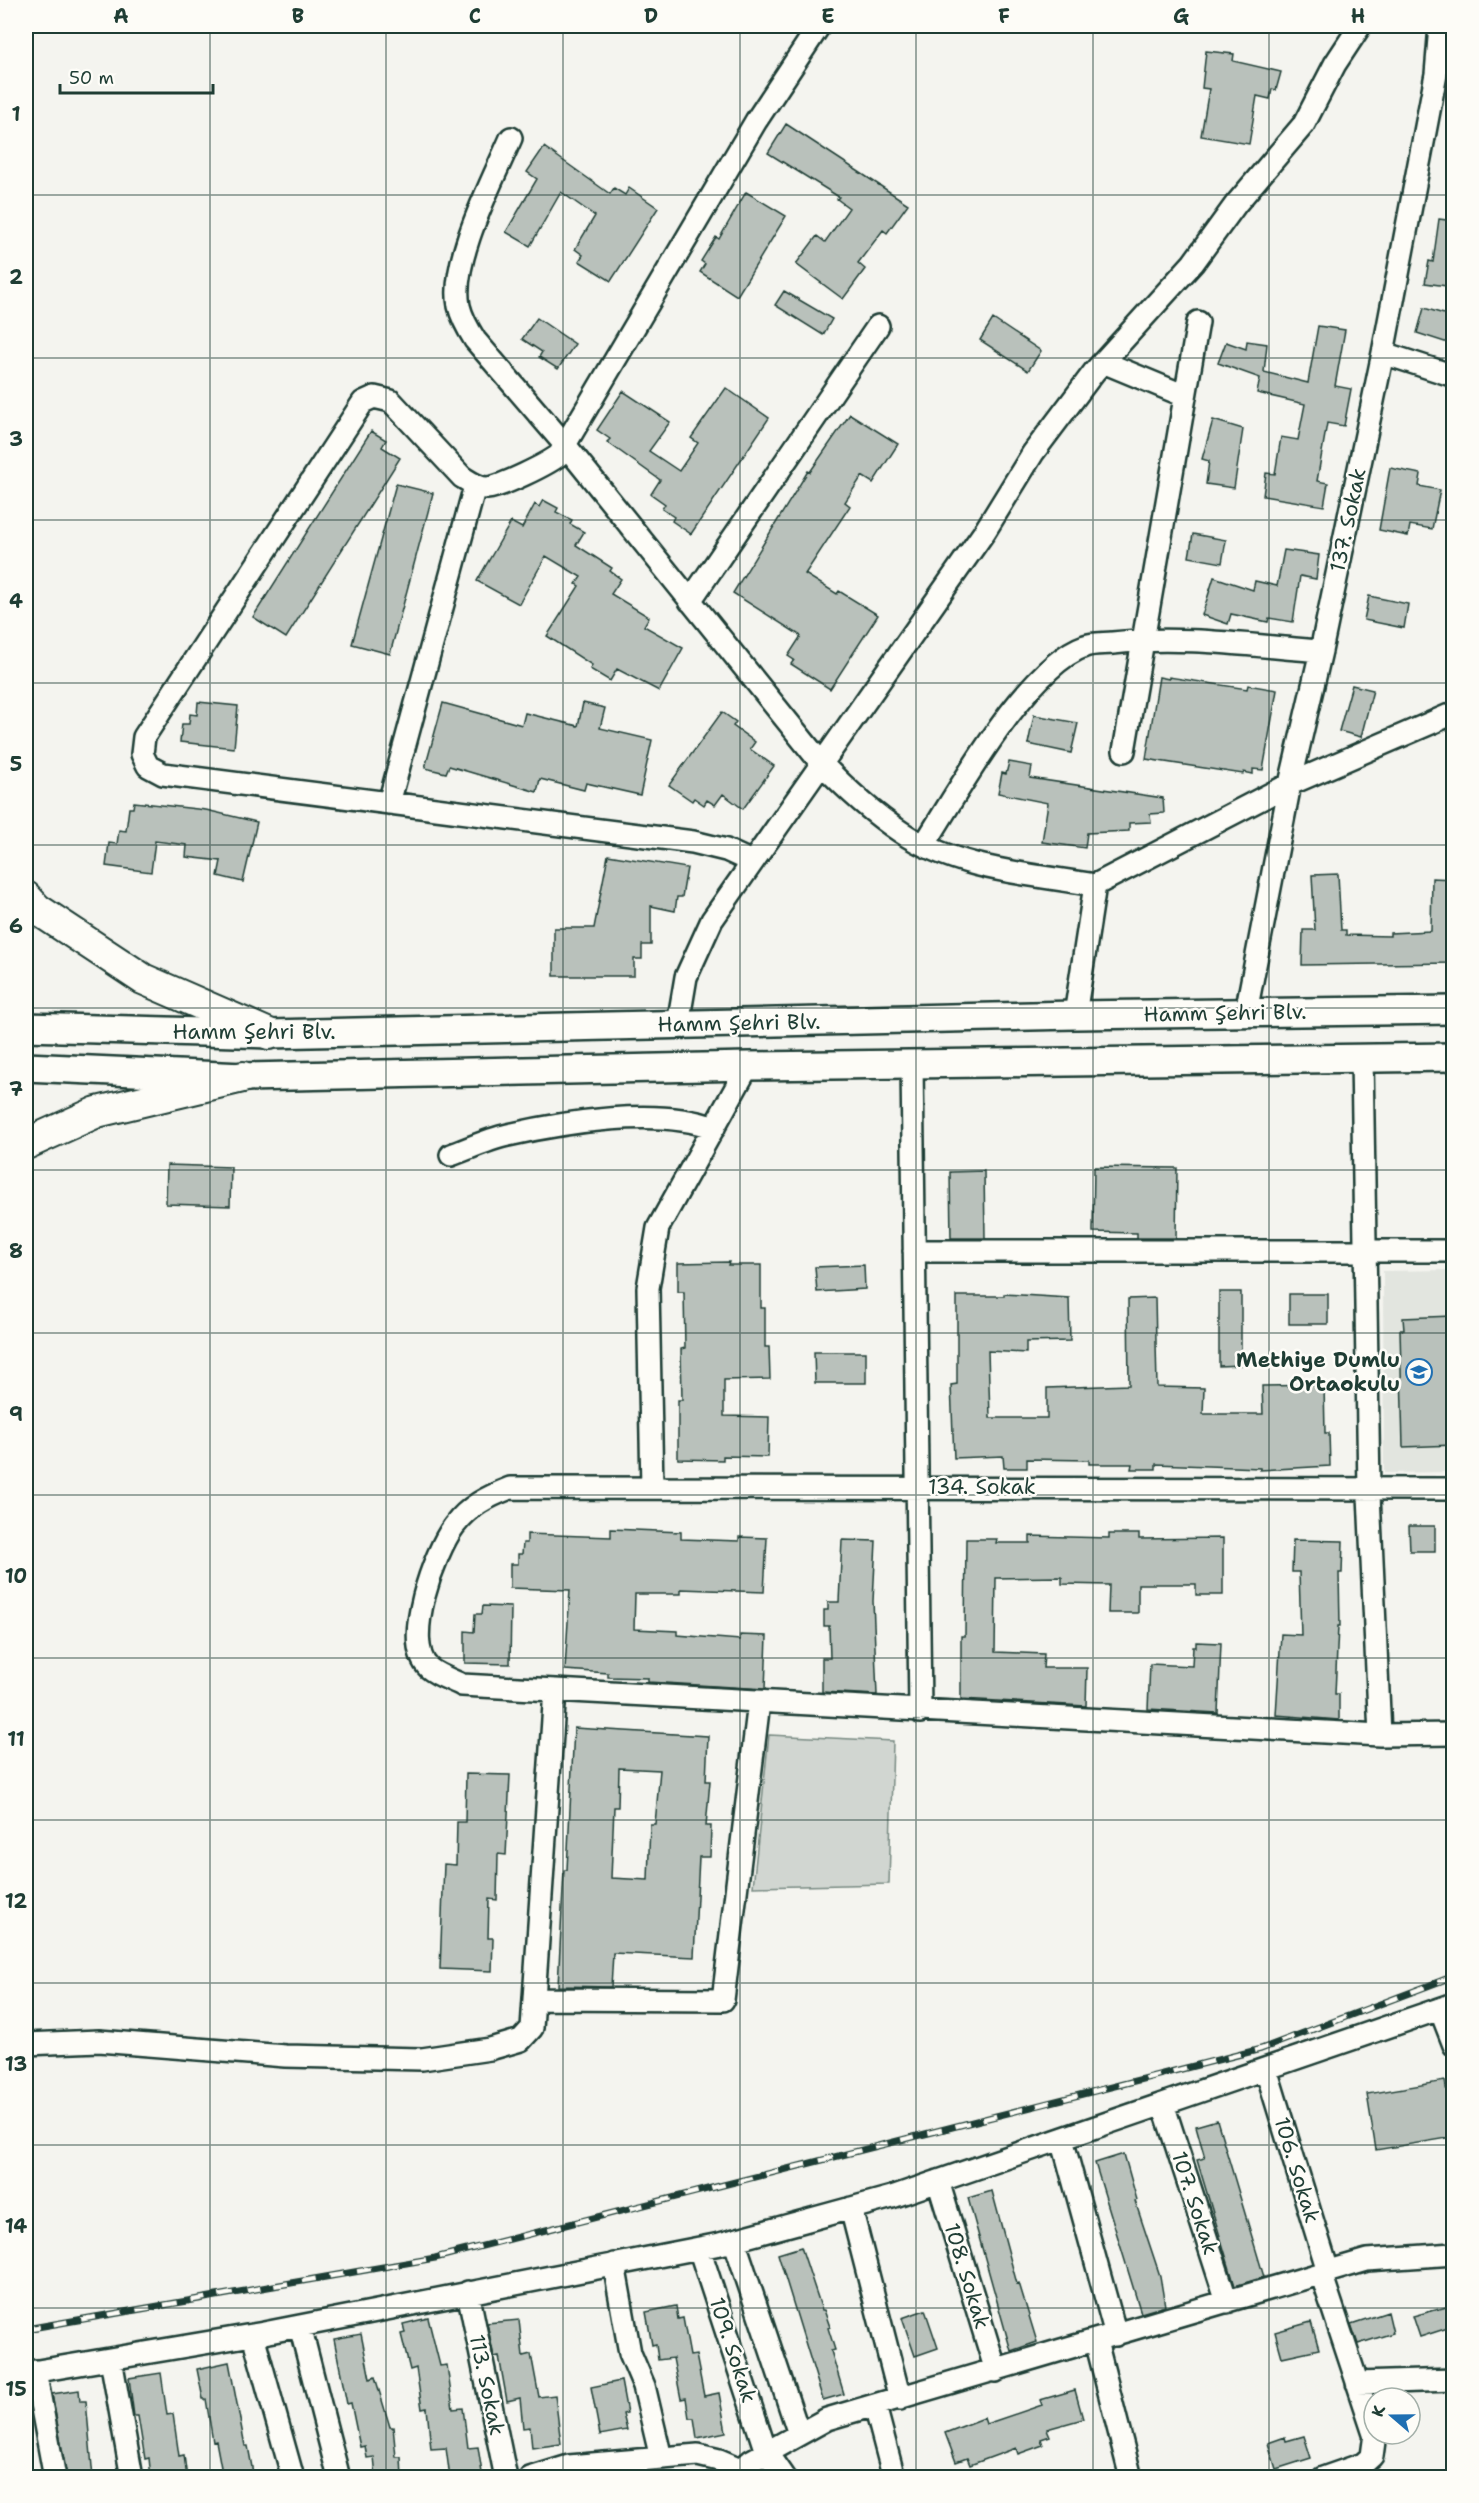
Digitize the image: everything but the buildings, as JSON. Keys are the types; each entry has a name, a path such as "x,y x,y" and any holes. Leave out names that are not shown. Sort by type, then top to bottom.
{"highway":[{"path":"26,897 37,909 143,980 269,1034"},
{"path":"26,1144 97,1112 243,1077"}],"main road":[{"name":"Hamm Şehri Blv.","path":"26,1027 269,1034 1075,1015 1454,1010"},
{"name":"Hamm Şehri Blv.","path":"26,1067 243,1077 748,1066 1454,1057"}],"street":[{"path":"752,862 726,850 693,842 158,773 144,761 142,747 144,737 363,402 374,397 391,401 462,477 476,486 489,488 549,464 566,446 756,121 819,26"},
{"path":"678,1024 682,992 701,940 752,862 985,531 1033,453 1103,362 1193,263 1236,204 1304,124 1335,64 1360,26"},
{"name":"137. Sokak","path":"1246,1012 1290,784 1321,651 1444,74 1440,26"},
{"path":"511,138 477,213 460,275 458,303 465,324 821,763 856,799 902,833 974,864 1095,885 1290,784 1454,713"},
{"path":"1124,752 1198,322"},
{"path":"690,601 878,326"},
{"path":"1383,353 1454,376"},
{"path":"1103,362 1185,396"},
{"path":"389,803 476,486"},
{"path":"924,844 974,766 1030,688 1056,662 1086,646 1142,639 1321,651"},
{"path":"1075,1015 1095,885"},
{"path":"1362,1058 1369,1490 1380,1735"},
{"path":"912,1064 920,1712"},
{"path":"652,1488 648,1288 658,1228 748,1066"},
{"path":"451,1155 506,1135 599,1121 670,1117 714,1128"},
{"path":"914,1251 1454,1251"},
{"name":"134. Sokak","path":"555,1690 462,1685 428,1667 420,1647 418,1614 435,1563 453,1526 481,1499 510,1488 917,1486 1454,1489"},
{"path":"26,2044 99,2041 285,2056 422,2059 490,2049 520,2040 532,2028 535,1999 555,1690 920,1712 1380,1735 1454,1734"},
{"path":"535,1999 723,2000 759,1702"},
{"path":"55,2478 30,2372 253,2335 734,2240 938,2181 1447,2007 1454,2045"},
{"name":"106. Sokak","path":"1266,2069 1362,2398"},
{"name":"107. Sokak","path":"1163,2104 1227,2302"},
{"path":"1062,2139 1116,2335"},
{"name":"108. Sokak","path":"938,2181 996,2371"},
{"path":"851,2208 900,2399"},
{"path":"734,2240 800,2434"},
{"name":"109. Sokak","path":"699,2248 766,2452 784,2478"},
{"path":"530,2478 569,2466 698,2455 719,2460 735,2474 766,2452 827,2419 1367,2260 1454,2254"},
{"path":"614,2264 630,2353 644,2386 661,2457"},
{"name":"113. Sokak","path":"468,2292 506,2478"},
{"path":"300,2326 339,2478"},
{"path":"253,2335 292,2478"},
{"path":"1096,2341 1131,2478"},
{"path":"111,2359 132,2478"},
{"path":"1357,2383 1454,2380"},
{"path":"875,2406 887,2474"},
{"path":"1323,2478 1363,2464 1372,2456 1373,2446"}],"shaded area":[{"name":"Methiye Dumlu Ortaokulu","path":"1453,1270 1453,1472 1384,1473 1383,1271"},
{"path":"769,1735 893,1741 889,1884 753,1887"}],"railway":[{"path":"26,2329 435,2258 1261,2049 1454,1976"}],"place":[{"name":"Methiye Dumlu Ortaokulu","path":"1419,1372"}]}
